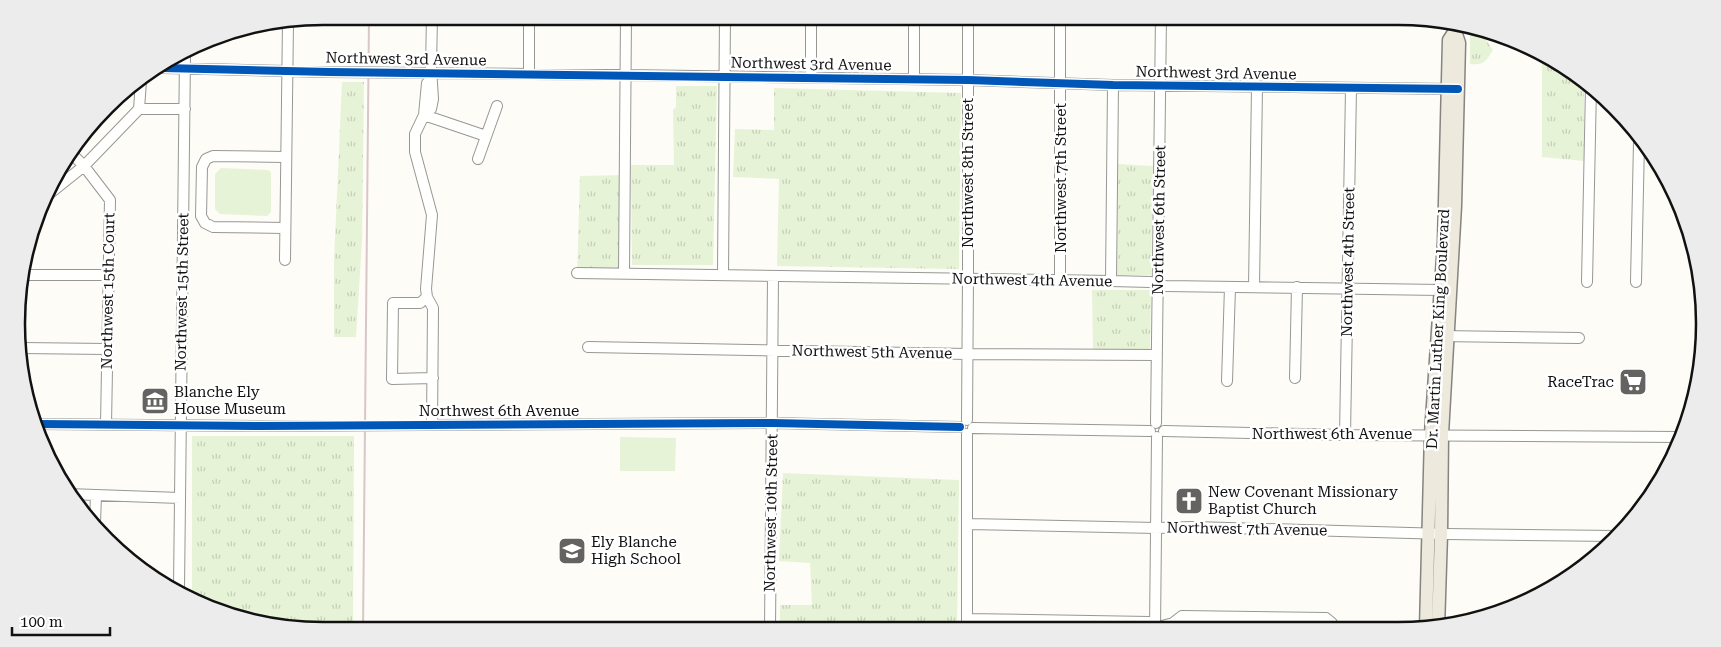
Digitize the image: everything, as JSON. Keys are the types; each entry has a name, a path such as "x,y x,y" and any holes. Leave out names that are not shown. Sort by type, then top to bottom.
{"main road":[{"name":"Dr. Martin Luther King Boulevard","path":"1442,336 1452,264 1453,89 1459,43 1456,31"},
{"name":"Dr. Martin Luther King Boulevard","path":"1438,619 1435,533 1437,434 1442,336 1441,290 1452,150"},
{"name":"Dr. Martin Luther King Boulevard","path":"1427,620 1435,533"}],"street":[{"path":"432,25 432,73"},
{"path":"529,25 529,74"},
{"path":"624,273 626,25"},
{"path":"723,274 725,25"},
{"path":"811,25 811,78"},
{"path":"914,25 914,79"},
{"name":"Northwest 8th Street","path":"967,622 968,25"},
{"name":"Northwest 7th Street","path":"1060,25 1060,280"},
{"name":"Northwest 6th Street","path":"1156,622 1161,25"},
{"path":"285,260 288,28"},
{"name":"Northwest 15th Street","path":"179,585 185,59"},
{"name":"Northwest 3rd Avenue","path":"169,68 914,79 1161,86 1453,89"},
{"name":"Northwest 3rd Avenue","path":"432,73 433,99 431,109 424,115 415,134 414,142 432,215 426,289 427,298 433,308 432,425"},
{"path":"1111,281 1113,85"},
{"path":"1254,287 1257,87"},
{"path":"58,186 84,166 139,109 140,89"},
{"name":"Northwest 4th Street","path":"1345,435 1351,89"},
{"path":"1587,282 1591,96"},
{"path":"478,159 497,106"},
{"path":"139,109 184,109"},
{"path":"424,115 486,136"},
{"path":"1636,282 1639,148"},
{"path":"285,157 213,156 206,159 202,167 201,216 205,224 213,227 285,228"},
{"name":"Northwest 15th Court","path":"75,157 110,200 107,275 106,425"},
{"name":"Northwest 4th Avenue","path":"577,273 1111,281 1158,283 1166,286 1441,290"},
{"path":"30,275 107,275"},
{"name":"Northwest 10th Street","path":"770,622 772,276"},
{"path":"1227,381 1230,286"},
{"path":"1295,378 1297,287"},
{"path":"427,298 420,303 393,303 392,379 433,378"},
{"path":"1442,336 1579,338"},
{"name":"Northwest 5th Avenue","path":"588,347 967,354 1157,355"},
{"path":"27,348 107,349"},
{"name":"Northwest 6th Avenue","path":"43,424 181,426 772,423 1345,435 1437,434 1673,437"},
{"path":"79,494 180,498"},
{"path":"95,515 96,495"},
{"name":"Northwest 7th Avenue","path":"968,524 1608,536"},
{"path":"1174,622 1182,616 1326,618 1331,622"}],"green space":[{"path":"1470,34 1485,38 1493,50 1482,63 1470,64"},
{"path":"1542,62 1584,91 1584,161 1542,157"},
{"path":"342,82 364,82 362,242 356,337 334,337 334,261"},
{"path":"676,86 717,86 713,265 632,265 631,165 674,165 673,110 676,107"},
{"path":"774,88 961,93 959,269 777,266 779,179 733,177 735,129 774,130"},
{"path":"1118,164 1153,166 1151,275 1117,275"},
{"path":"221,168 268,170 271,172 271,212 267,216 220,214 215,209 215,174"},
{"path":"621,175 618,278 577,278 580,176"},
{"path":"1092,290 1151,290 1150,350 1093,349"},
{"path":"192,436 354,436 353,622 304,621 265,616 228,606 192,591"},
{"path":"620,437 676,438 675,471 620,471"},
{"path":"783,473 959,480 957,622 780,622 780,605 812,605 810,563 779,561"}],"railway":[{"path":"363,622 369,25"}],"cycle path":[{"path":"169,68 968,80 1113,85 1458,89"},
{"path":"43,424 260,426 772,423 960,427"}],"place":[{"name":"RaceTrac","path":"1633,382"},
{"name":"Blanche Ely House Museum","path":"155,401"},
{"name":"New Covenant Missionary Baptist Church","path":"1189,501"},
{"name":"Ely Blanche High School","path":"572,551"}]}
